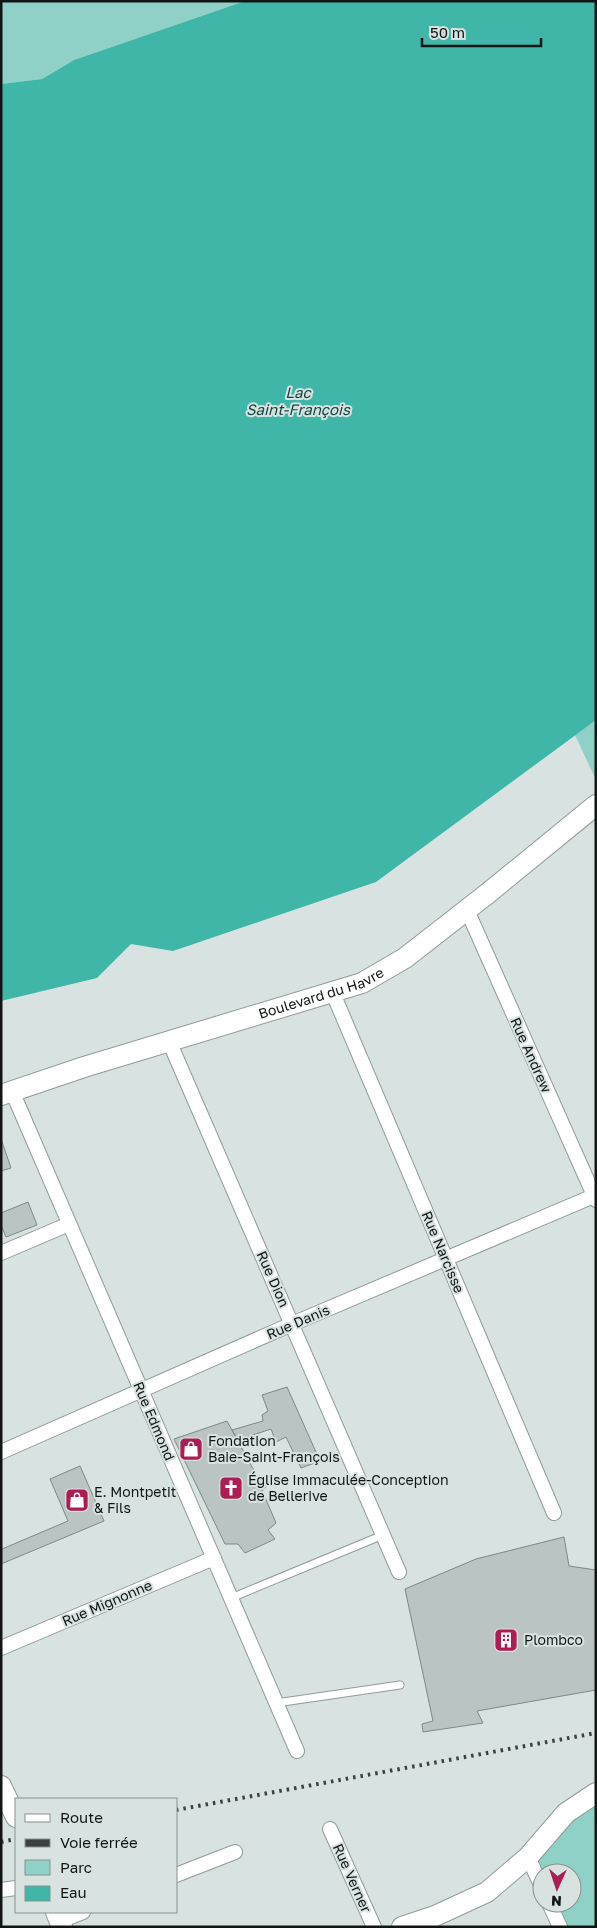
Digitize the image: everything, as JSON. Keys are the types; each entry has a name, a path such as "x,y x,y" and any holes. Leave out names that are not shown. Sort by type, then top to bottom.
{"street":[{"name":"Boulevard du Havre","path":"7,1093 169,1041 362,983 406,958 596,805"},
{"name":"Rue Andrew","path":"467,910 595,1197"},
{"name":"Rue Narcisse","path":"332,991 554,1513"},
{"name":"Rue Dion","path":"169,1041 399,1572"},
{"name":"Rue Edmond","path":"7,1093 69,1224 297,1751"},
{"name":"Rue Danis","path":"1,1452 292,1324 595,1197"},
{"path":"1,1253 69,1224"},
{"name":"Rue Mignonne","path":"1,1648 214,1558"},
{"path":"1,1786 15,1815"},
{"path":"402,1927 435,1916 487,1892 528,1857 566,1813 596,1793"},
{"name":"Rue Verner","path":"330,1829 374,1927"},
{"path":"178,1874 235,1852"},
{"path":"528,1857 532,1866"},
{"path":"1,1890 15,1888"},
{"path":"59,1920 80,1913"},
{"path":"554,1913 560,1927"}],"lane":[{"path":"231,1598 383,1535"},
{"path":"276,1703 400,1685"}],"green space":[{"path":"1,1 245,1 74,60 42,79 1,84"},
{"path":"596,720 596,780 575,735"},
{"path":"596,1800 596,1927 559,1927 553,1913 582,1913 582,1863 533,1863 528,1857"}],"water":[{"name":"Lac Saint-François","path":"245,1 596,1 596,720 376,882 173,951 131,944 97,978 1,1001 1,84 42,79 74,60"}],"building":[{"path":"1,1139 11,1168 1,1171"},
{"path":"28,1202 37,1225 6,1237 1,1225 1,1213"},
{"path":"287,1387 320,1461 301,1468 286,1437 276,1442 271,1429 238,1440 232,1430 263,1421 262,1415 268,1411 262,1395"},
{"name":"Église Immaculée-Conception de Bellerive","path":"227,1421 257,1476 268,1480 266,1487 262,1490 276,1523 268,1530 275,1539 245,1553 238,1544 225,1544 174,1439"},
{"name":"E. Montpetit & Fils","path":"80,1466 104,1521 1,1564 1,1548 68,1521 50,1479"},
{"name":"Plombco","path":"564,1537 569,1566 596,1570 596,1690 477,1711 483,1723 423,1732 422,1724 433,1721 405,1589 476,1559"}],"railway":[{"path":"178,1810 596,1733"},
{"path":"1,1842 15,1839"}],"place":[{"name":"Fondation Baie-Saint-François","path":"191,1449"},
{"name":"Église Immaculée-Conception de Bellerive","path":"231,1488"},
{"name":"E. Montpetit & Fils","path":"77,1500"},
{"name":"Plombco","path":"506,1640"}]}
